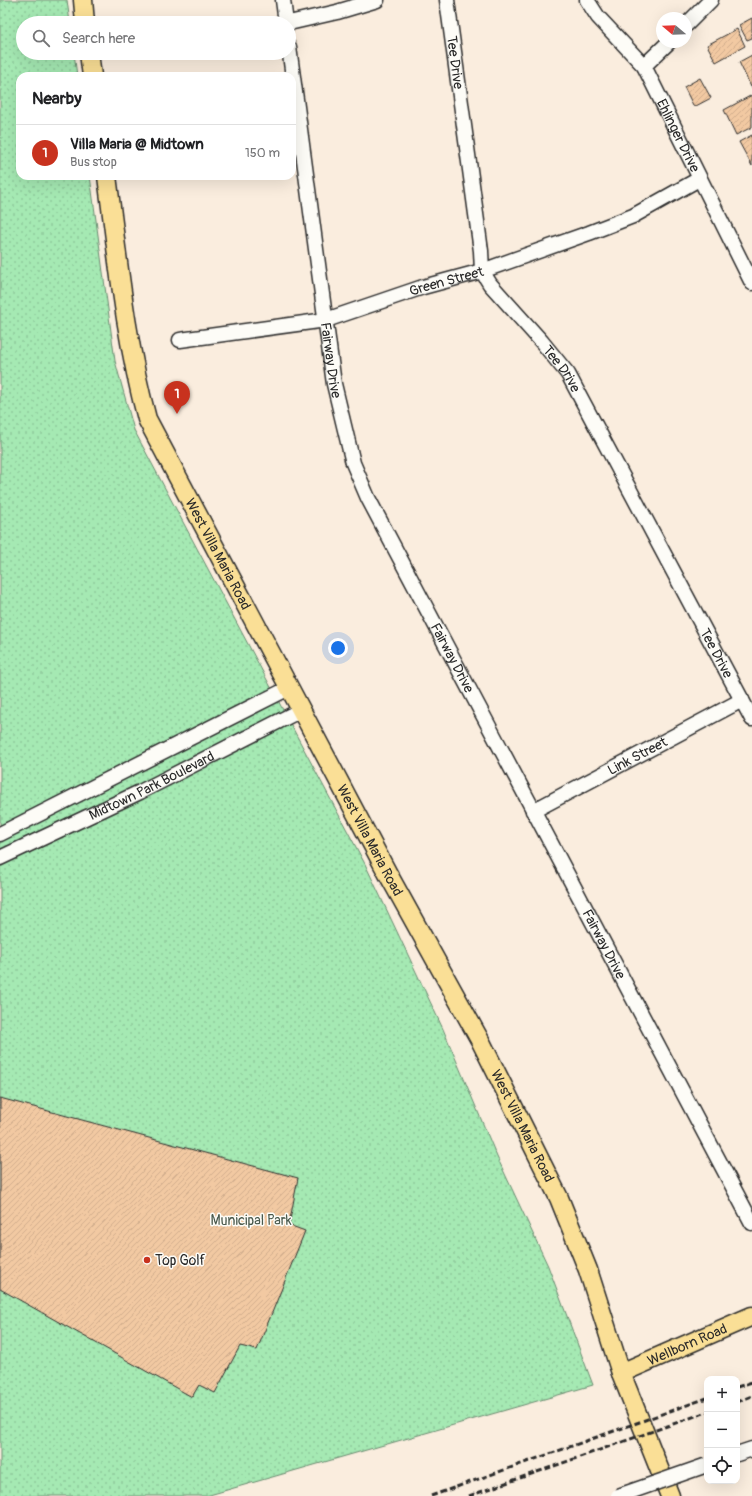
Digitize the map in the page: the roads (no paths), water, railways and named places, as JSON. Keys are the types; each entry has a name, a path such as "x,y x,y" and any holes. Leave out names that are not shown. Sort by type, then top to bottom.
{"main road":[{"path":"83,0 84,16"},
{"path":"90,60 91,72"},
{"name":"West Villa Maria Road","path":"108,180 128,337 135,374 147,419 388,874 481,1042 559,1198 588,1270 621,1373 670,1496"},
{"name":"Wellborn Road","path":"621,1373 752,1316"}],"street":[{"path":"283,0 285,16"},
{"path":"296,22 377,0"},
{"name":"Tee Drive","path":"447,0 481,251 482,271 490,284 542,342 568,374 752,719"},
{"name":"Ehlinger Drive","path":"587,0 598,17 644,66 752,284"},
{"path":"692,19 711,0"},
{"path":"644,66 663,48"},
{"name":"Fairway Drive","path":"291,60 292,72"},
{"name":"Fairway Drive","path":"296,99 334,384 353,463 368,498 752,1223"},
{"name":"Green Street","path":"180,340 326,320 423,287 482,271 633,216 699,178"},
{"name":"Midtown Park Boulevard","path":"0,834 289,688"},
{"name":"Link Street","path":"533,810 742,700"},
{"name":"Midtown Park Boulevard","path":"0,858 140,792 301,710"},
{"path":"740,1453 752,1449"},
{"path":"618,1496 704,1465"}],"railway":[{"path":"740,1386 752,1382"},
{"path":"740,1401 752,1396"},
{"path":"431,1496 704,1399"},
{"path":"469,1496 704,1413"}],"place":[{"name":"Villa Maria @ Midtown","path":"177,414"},
{"name":"Top Golf","path":"147,1260"}],"park label":[{"name":"Municipal Park","path":"251,1220"}]}
